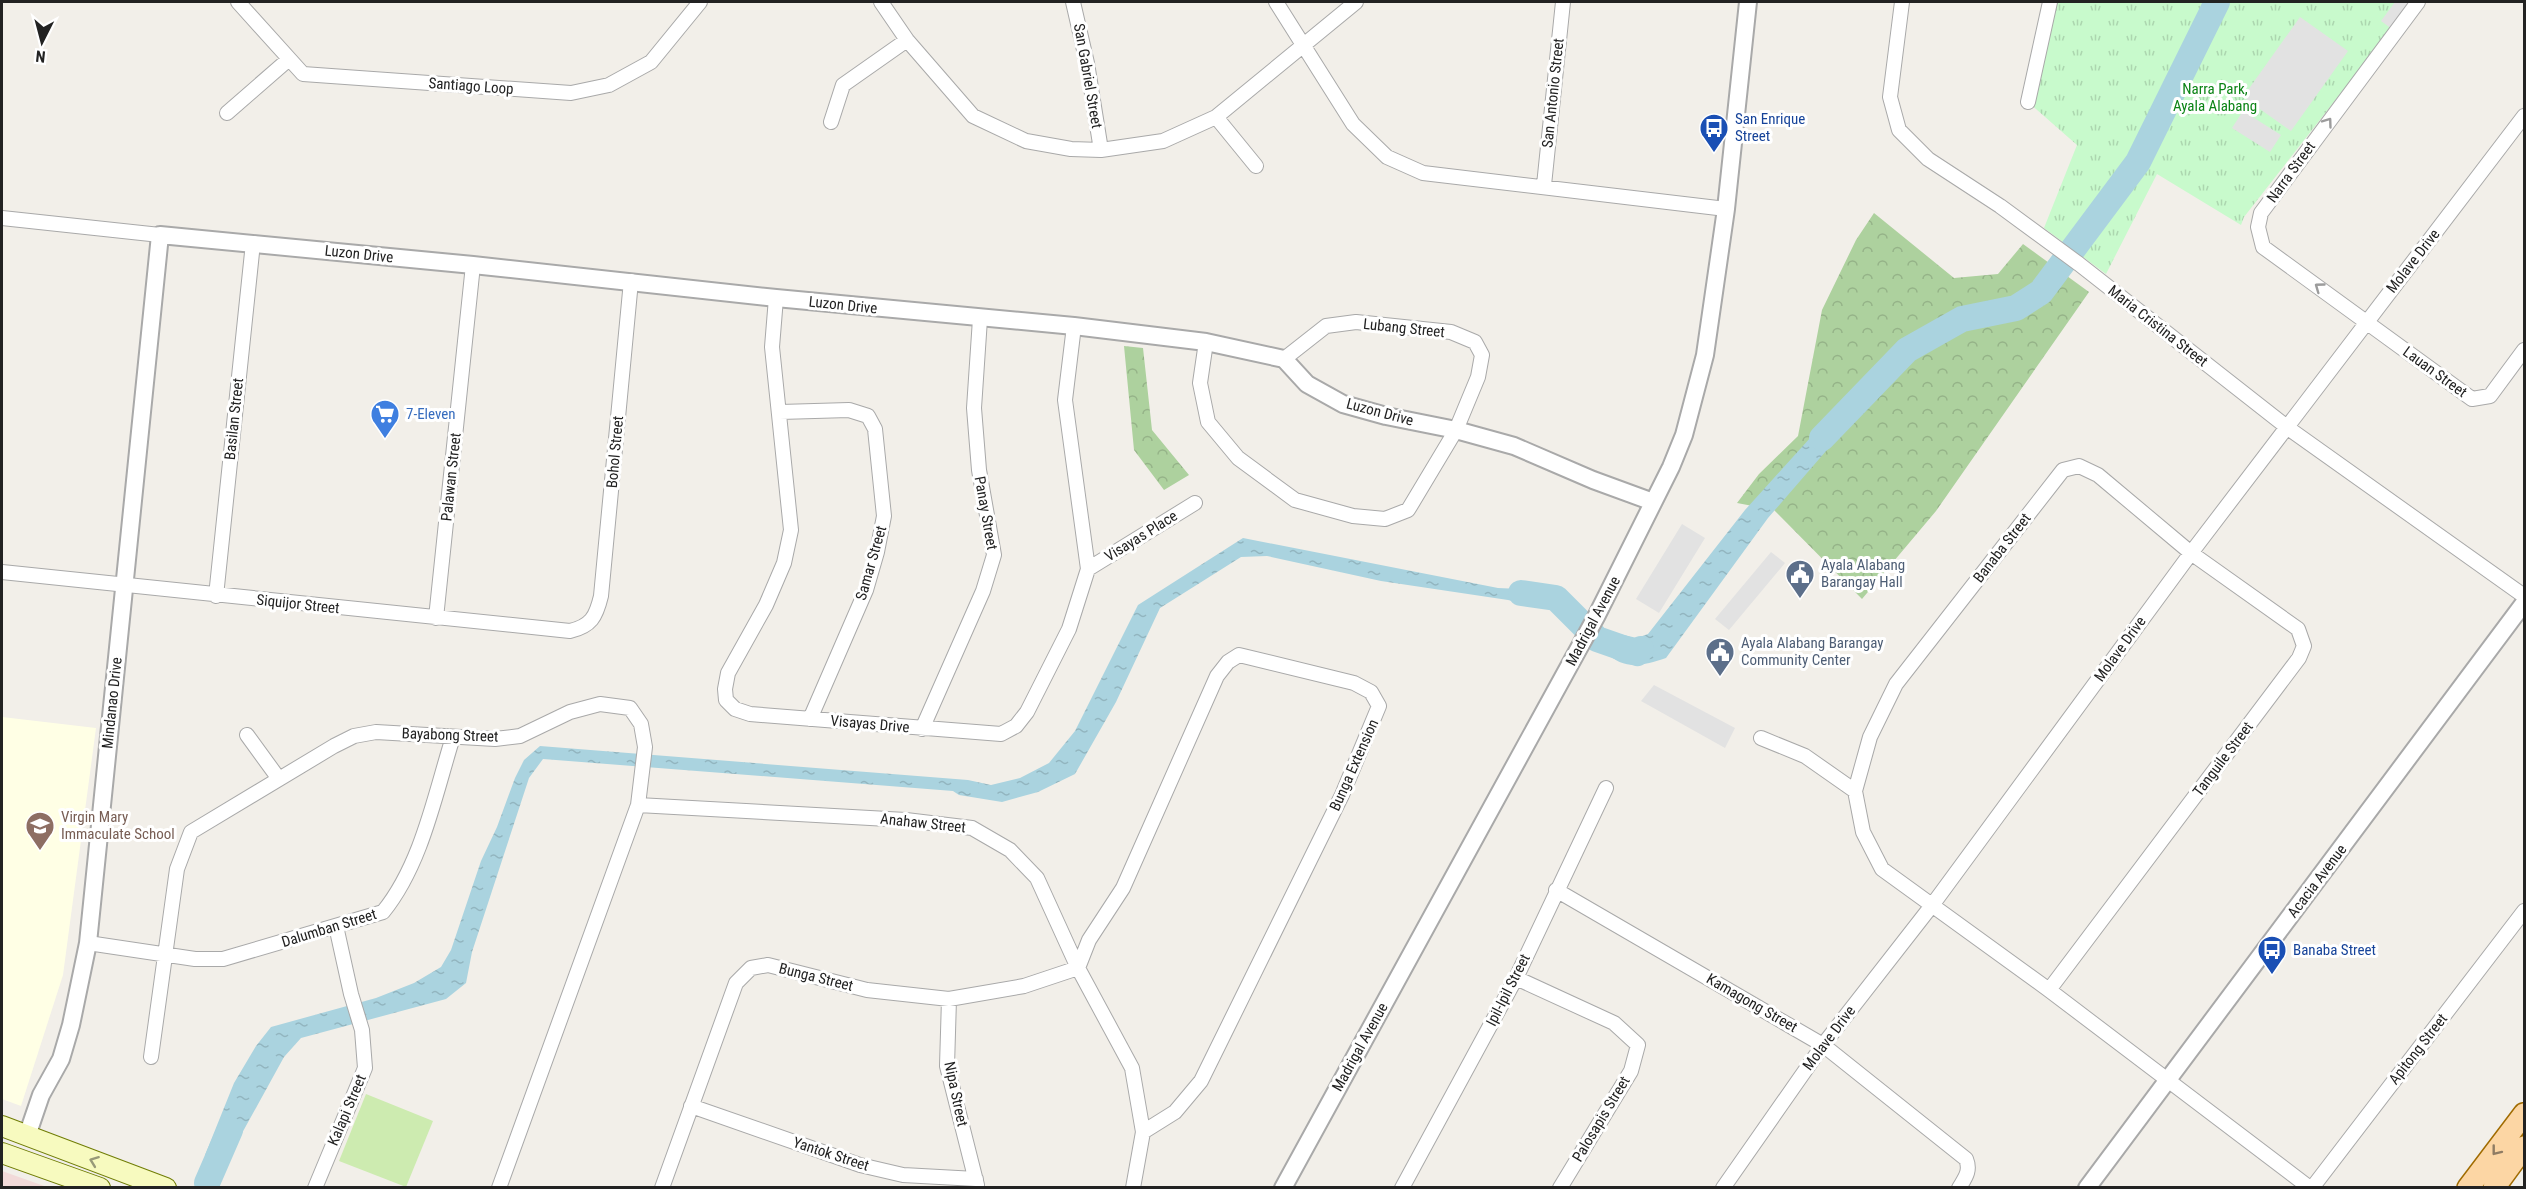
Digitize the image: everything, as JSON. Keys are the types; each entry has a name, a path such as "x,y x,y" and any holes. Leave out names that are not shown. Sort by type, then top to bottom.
{"main road":[{"path":"2468,1188 2524,1114"},
{"path":"2,1126 166,1188"},
{"path":"2494,1188 2524,1147"},
{"path":"10,1156 100,1188"}],"street":[{"name":"Santiago Loop","path":"238,2 303,74 570,93 609,85 651,62 700,2"},
{"path":"881,2 907,40 973,116 1026,141 1071,149 1101,150 1163,141 1216,117 1356,2"},
{"name":"San Gabriel Street","path":"1073,2 1087,63 1101,150"},
{"path":"1276,2 1353,124 1387,157 1423,173 1544,185 1726,208"},
{"name":"San Antonio Street","path":"1544,185 1563,2"},
{"name":"Madrigal Avenue","path":"1283,1188 1596,617 1671,467 1684,435 1705,355 1726,208 1748,2"},
{"name":"Maria Cristina Street","path":"1902,2 1890,97 1899,130 1928,159 2000,206 2079,264 2288,428 2524,596"},
{"path":"2028,102 2050,2"},
{"name":"Narra Street","path":"2366,321 2263,247 2258,227 2261,213 2418,2"},
{"path":"831,122 843,86 907,40"},
{"path":"228,112 289,59"},
{"name":"Molave Drive","path":"1723,1188 1823,1045 1933,904 2191,553 2524,116"},
{"path":"1216,117 1256,166"},
{"name":"Luzon Drive","path":"2,218 631,281 980,319 1074,326 1206,342 1284,359 1307,384 1343,404 1514,446 1593,480 1653,502"},
{"name":"Mindanao Drive","path":"10,1156 27,1136 41,1095 61,1059 71,1025 88,943 160,235"},
{"name":"Basilan Street","path":"216,596 253,243"},
{"name":"Palawan Street","path":"436,618 473,265"},
{"name":"Bohol Street","path":"592,622 601,596 631,281"},
{"name":"Visayas Drive","path":"776,298 772,347 792,530 784,563 766,605 728,674 725,689 726,700 735,709 750,714 1001,734 1016,726 1027,712 1069,629 1088,569 1065,400 1074,326"},
{"name":"Panay Street","path":"922,729 983,591 994,555 979,470 974,408 980,319"},
{"name":"Lauan Street","path":"2366,321 2472,399 2490,396 2524,350"},
{"name":"Lubang Street","path":"1206,342 1200,382 1208,422 1238,458 1295,500 1353,516 1385,519 1407,510 1456,430 1478,377 1482,355 1475,342 1451,332 1356,322 1326,326 1284,359"},
{"name":"Samar Street","path":"780,412 849,410 868,417 875,429 884,516 878,552 866,590 810,719"},
{"name":"Banaba Street","path":"2191,553 2098,474 2079,466 2063,470 1896,684 1870,737 1855,791 1863,832 1882,869 2049,990 2311,1188"},
{"name":"Visayas Place","path":"1088,569 1195,503"},
{"name":"Tanguile Street","path":"2049,990 2299,658 2304,646 2298,629 2191,553"},
{"name":"Siquijor Street","path":"2,572 570,631 592,622"},
{"name":"Acacia Avenue","path":"2087,1188 2524,603"},
{"name":"Bunga Extension","path":"1078,968 1089,940 1123,888 1217,676 1228,662 1239,655 1354,682 1371,692 1379,706 1342,795 1201,1081 1175,1112 1143,1132"},
{"name":"Bayabong Street","path":"152,1057 177,869 191,832 279,778 354,736 376,732 495,739 520,736 570,712 600,704 630,708 642,724 645,747 638,805 503,1186"},
{"path":"247,735 279,778"},
{"name":"Dalumban Street","path":"88,943 195,959 223,959 383,912 398,894 412,864 453,737"},
{"path":"1761,738 1805,756 1855,791"},
{"name":"Ipil-Ipil Street","path":"1402,1188 1516,978 1606,788"},
{"name":"Anahaw Street","path":"638,805 906,820 972,828 1010,850 1037,878 1078,968 1132,1068 1143,1132 1133,1188"},
{"name":"Kamagong Street","path":"1556,890 1823,1045 1966,1159 1969,1165 1968,1174 1959,1188"},
{"name":"Apitong Street","path":"2311,1188 2524,911"},
{"name":"Kalapi Street","path":"315,1188 365,1068 362,1030 351,994 336,926"},
{"name":"Bunga Street","path":"662,1188 736,983 752,968 768,965 867,990 949,999 1024,986 1078,968"},
{"name":"Palosapis Street","path":"1516,978 1614,1023 1638,1045 1631,1071 1560,1188"},
{"name":"Nipa Street","path":"949,999 947,1066 977,1183"},
{"name":"Yantok Street","path":"691,1106 860,1165 903,1175 977,1183"}],"shaded area":[{"path":"2395,2 2418,2 2396,32 2381,21"},
{"path":"2300,17 2348,51 2291,131 2243,97"},
{"path":"2243,111 2281,135 2270,152 2232,128"},
{"path":"1682,524 1705,538 1659,613 1636,599"},
{"path":"1771,552 1785,563 1729,630 1715,619"},
{"path":"1654,685 1735,728 1725,748 1641,701"},
{"name":"Virgin Mary Immaculate School","path":"2,717 96,728 63,975 21,1106 2,1099"},
{"path":"2,1171 47,1187 2,1187"}],"green space":[{"name":"Narra Park, Ayala Alabang","path":"2051,2 2412,2 2244,217 2241,225 2157,174 2106,274 2044,228 2077,145 2028,102"},
{"path":"1874,213 1954,278 1998,274 2023,244 2089,292 1936,511 1862,599 1774,510 1737,503 1759,474 1798,436 1822,310 1856,240"},
{"path":"1124,346 1143,348 1152,430 1189,475 1164,490 1134,450"},
{"path":"366,1094 433,1121 406,1187 339,1161"}],"water":[{"path":"1839,406 1852,421 1768,518 1666,658 1634,665 1619,662 1604,651 1615,633 1637,638 1648,634 1745,510"},
{"path":"1243,538 1498,588 1543,590 1585,618 1574,627 1556,611 1508,600 1381,581 1267,556 1241,557 1160,608 1116,702 1075,774 1038,792 1002,802 959,795 953,791 543,759 529,778 472,952 466,983 446,999 301,1038 284,1057 225,1164 205,1155 234,1083 256,1046 271,1027 376,998 414,983 441,967 451,950 481,861 497,827 515,778 524,760 540,746 968,780 991,785 1020,778 1049,763 1075,731 1138,605"}],"waterway":[{"path":"1822,438 1907,350 1962,319 2016,308 2041,292 2138,162 2217,2"},
{"path":"1521,593 1556,598 1597,639 1637,653 1641,649"},
{"path":"207,1183 230,1130"}],"place":[{"name":"San Enrique Street","path":"1714,154"},
{"name":"7-Eleven","path":"385,440"},
{"name":"Ayala Alabang Barangay Hall","path":"1800,600"},
{"name":"Ayala Alabang Barangay Community Center","path":"1720,678"},
{"name":"Virgin Mary Immaculate School","path":"40,852"},
{"name":"Banaba Street","path":"2272,976"}]}
